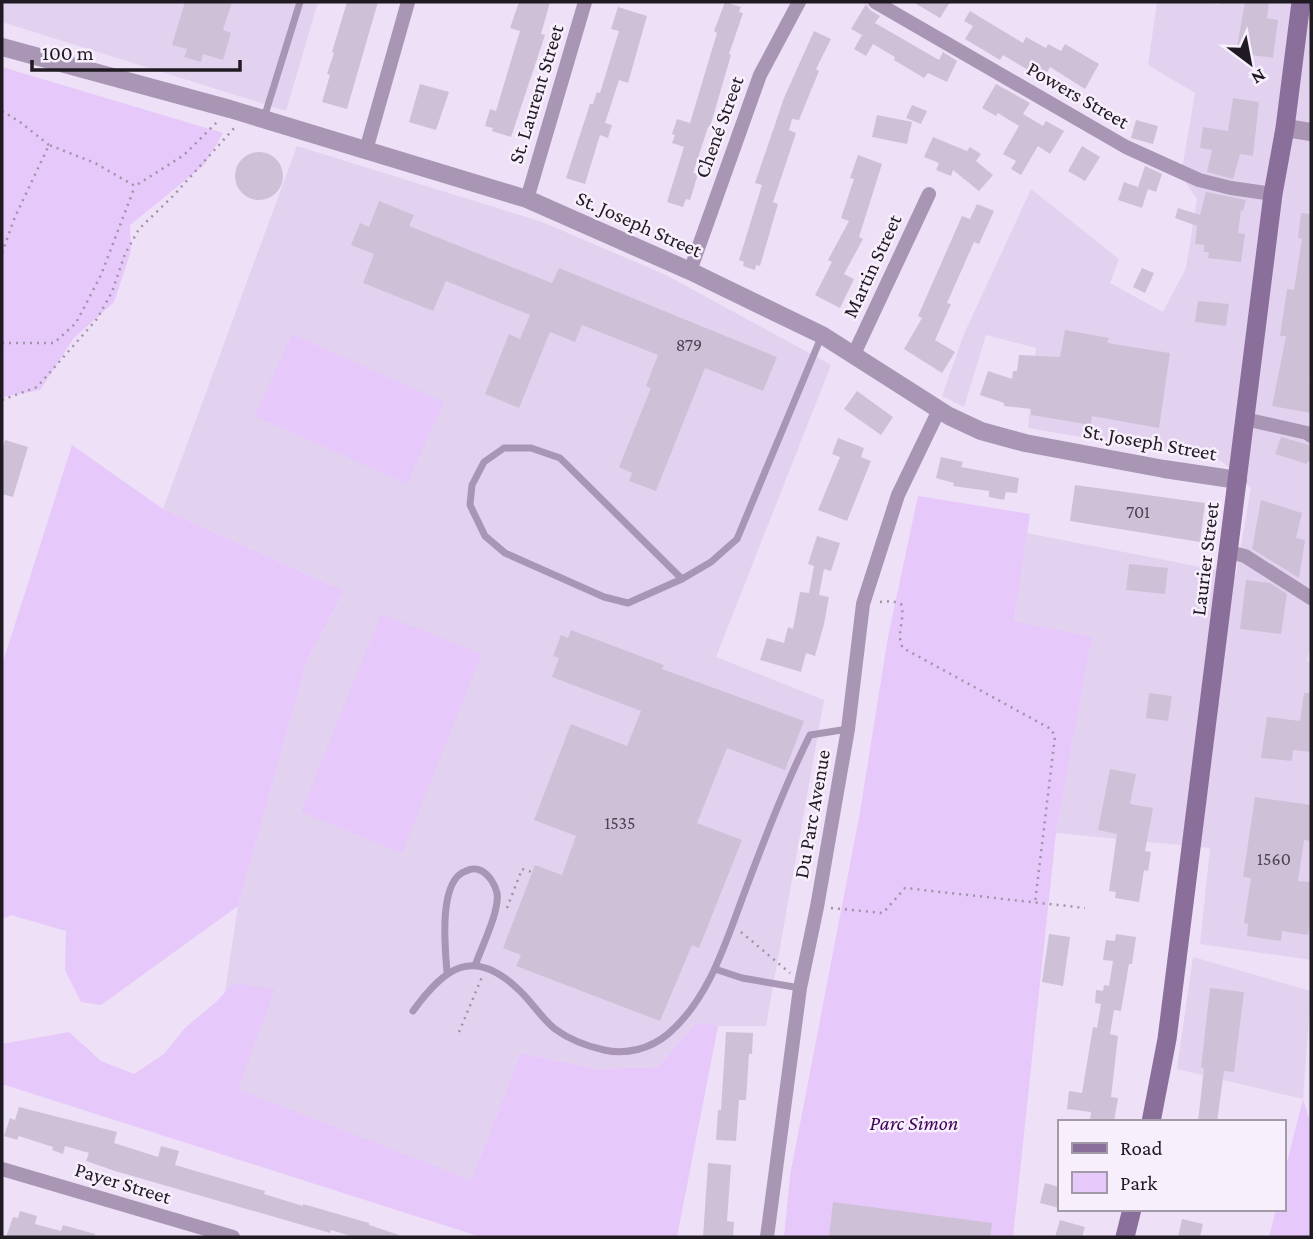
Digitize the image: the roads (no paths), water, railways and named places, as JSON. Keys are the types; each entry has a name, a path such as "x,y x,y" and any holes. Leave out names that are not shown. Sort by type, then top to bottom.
{"main road":[{"name":"Laurier Street","path":"1151,1120 1168,1026 1273,194 1285,128 1301,2"},
{"path":"1125,1237 1132,1211"}],"street":[{"path":"366,150 408,2"},
{"name":"St. Laurent Street","path":"527,199 586,2"},
{"name":"Chené Street","path":"690,271 760,75 799,2"},
{"name":"Powers Street","path":"875,2 1126,147 1199,180 1273,194"},
{"name":"St. Joseph Street","path":"2,47 263,120 527,199 690,271 822,335 939,410 981,431 1025,443 1238,480"},
{"path":"1285,128 1311,132"},
{"name":"Martin Street","path":"854,354 929,194"},
{"name":"Du Parc Avenue","path":"767,1237 800,988 848,729 863,604 898,495 939,410"},
{"path":"1245,419 1311,436"},
{"path":"1229,552 1245,556 1311,598"},
{"name":"Payer Street","path":"2,1169 233,1237"}],"lane":[{"path":"263,120 300,2"},
{"path":"682,579 560,457 531,448 504,449 484,462 472,485 470,505 485,536 505,553 604,597 628,603 682,579 711,562 737,539 822,335"},
{"path":"413,1011 429,989 447,972 458,967 475,966 506,979 555,1029 584,1045 617,1052 643,1048 667,1035 687,1015 715,969 790,775 810,735 848,729"},
{"path":"447,972 445,935 449,892 453,879 464,871 476,869 486,873 497,894 496,906 475,966"},
{"path":"715,969 742,978 800,988"}],"park label":[{"name":"Parc Simon","path":"914,1123"}]}
